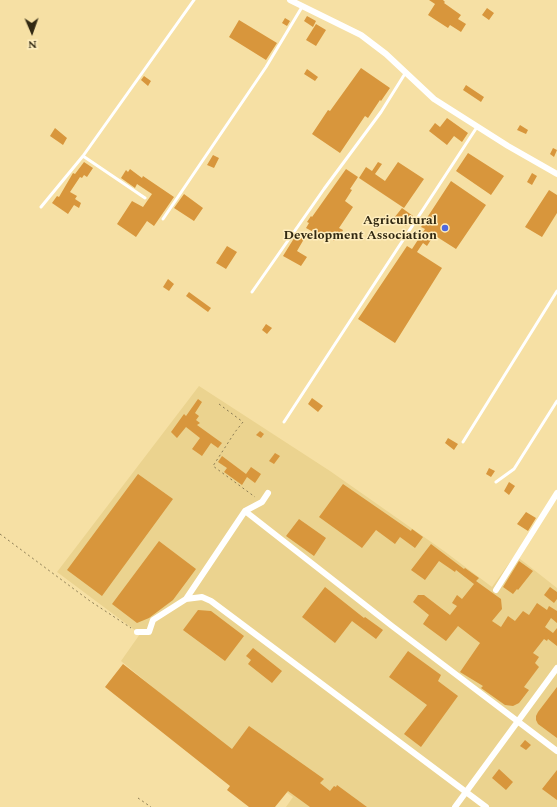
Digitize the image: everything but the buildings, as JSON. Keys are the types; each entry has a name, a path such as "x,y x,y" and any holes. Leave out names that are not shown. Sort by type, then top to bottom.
{"street":[{"path":"290,0 361,35 386,54 434,98 477,127 557,174"},
{"path":"137,632 149,632 153,620 186,599 245,511 262,502 268,493"},
{"path":"496,590 557,493"},
{"path":"245,511 392,626 557,750"},
{"path":"186,599 202,597 211,601 486,807"},
{"path":"455,807 557,668"}],"lane":[{"path":"41,207 84,156 194,0"},
{"path":"163,219 266,67 302,7"},
{"path":"252,292 324,189 381,112 406,72"},
{"path":"284,422 477,127"},
{"path":"84,156 145,198"},
{"path":"463,442 557,291"},
{"path":"496,482 514,469 557,401"}],"path":[{"path":"219,404 243,422 213,466 262,502"},
{"path":"0,534 90,601 137,632"},
{"path":"138,798 151,807"}],"shaded area":[{"path":"199,386 330,471 444,551 492,587 515,555 557,588 557,807 286,807 293,797 230,751 121,661 140,634 57,572"}],"place":[{"name":"Agricultural Development Association","path":"445,228"}]}
